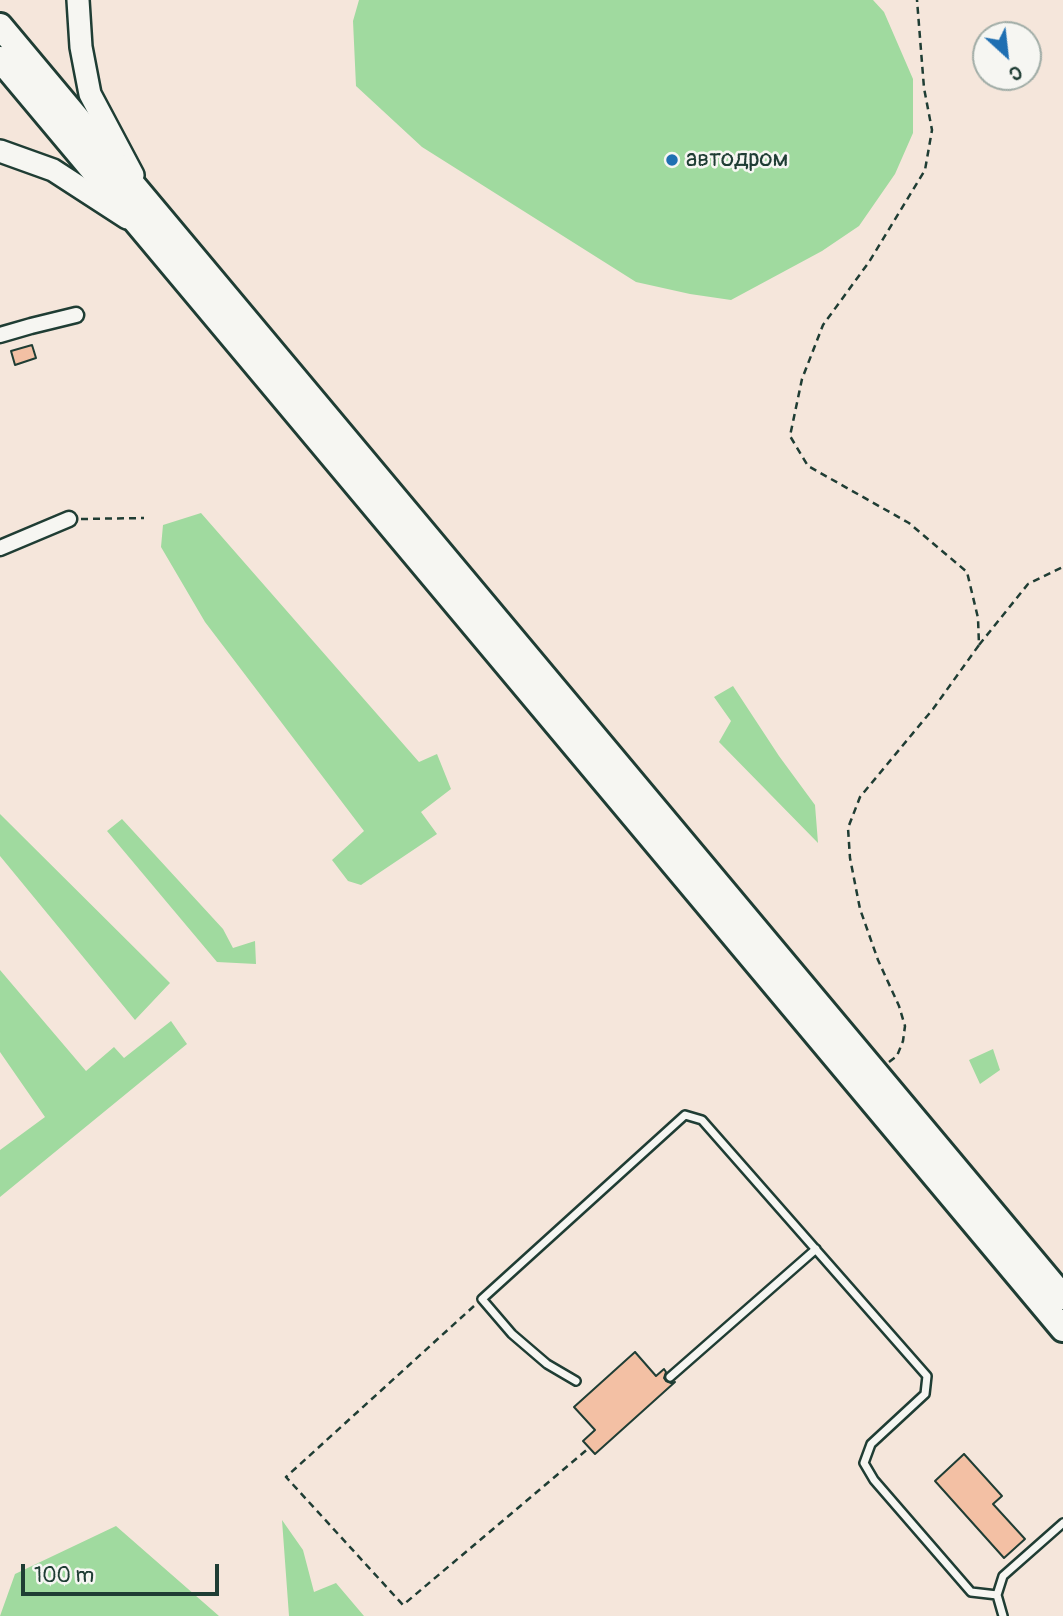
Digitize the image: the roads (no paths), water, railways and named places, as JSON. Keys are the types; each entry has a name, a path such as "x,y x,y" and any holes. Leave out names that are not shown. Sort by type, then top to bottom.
{"highway":[{"path":"0,26 1063,1297"},
{"path":"0,59 1063,1329"}],"main road":[{"path":"78,0 81,47 90,94 147,201"},
{"path":"0,151 53,170 139,226"}],"street":[{"path":"0,335 76,315"},
{"path":"0,548 69,519"}],"lane":[{"path":"576,1381 547,1364 512,1334 482,1299 685,1115 702,1120 927,1376 925,1394 871,1444 864,1463 874,1480 971,1592 997,1595"},
{"path":"670,1377 816,1249"},
{"path":"1003,1616 997,1595 1003,1576 1063,1522"}],"place":[{"name":"автодром","path":"672,160"}]}
